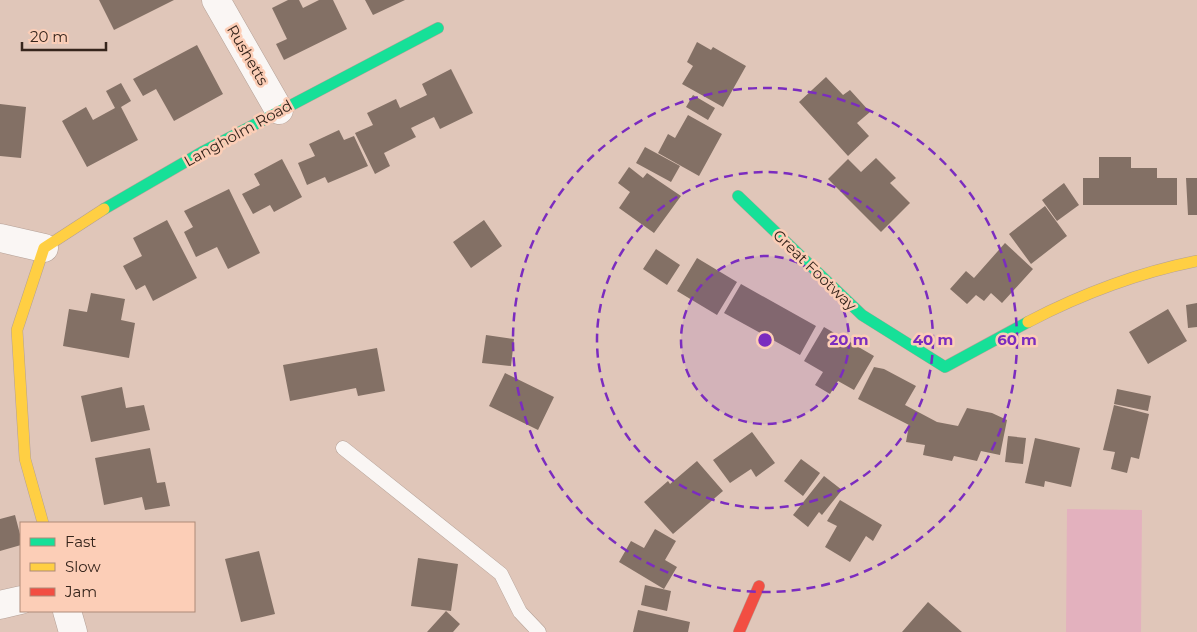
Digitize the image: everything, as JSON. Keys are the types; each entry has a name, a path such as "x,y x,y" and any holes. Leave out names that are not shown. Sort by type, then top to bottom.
{"street":[{"name":"Rushetts","path":"216,0 279,110"},
{"name":"Langholm Road","path":"44,248 81,222 204,150 438,28"},
{"name":"Great Footway","path":"738,196 862,315 945,367 1030,320 1123,278 1197,261"},
{"path":"0,238 44,248 17,330 25,459 43,522"},
{"path":"739,632 759,586"},
{"path":"0,606 20,600"},
{"path":"68,612 73,632"}],"lane":[{"path":"343,448 501,574 520,612 539,632"}],"shaded area":[{"path":"1067,509 1142,510 1141,632 1066,632"}],"building":[{"path":"99,0 174,0 114,30"},
{"path":"288,0 299,0 303,8 319,0 333,0 347,29 284,60 276,44 287,39 272,8"},
{"path":"365,0 405,0 373,15"},
{"path":"697,42 711,50 713,47 746,66 723,107 682,84 693,66 687,62"},
{"path":"197,45 223,94 174,121 156,89 143,96 133,79"},
{"path":"451,69 473,113 440,129 434,117 411,128 416,137 384,153 390,166 375,174 355,133 373,125 367,113 396,99 400,108 427,95 422,84"},
{"path":"826,77 843,95 850,90 870,112 857,123 869,136 848,156 799,102"},
{"path":"121,83 131,101 121,107 138,140 87,167 62,121 86,107 93,120 115,108 106,91"},
{"path":"693,95 715,108 708,120 686,107"},
{"path":"0,104 26,107 21,158 0,156"},
{"path":"688,115 722,134 699,176 658,153 668,134 675,138"},
{"path":"339,130 344,140 354,136 368,166 328,183 325,177 307,185 298,163 315,156 309,144"},
{"path":"645,147 680,166 671,182 636,163"},
{"path":"1099,157 1131,157 1131,168 1157,168 1157,178 1177,178 1177,205 1083,205 1083,178 1099,178"},
{"path":"876,158 896,178 890,183 910,203 881,232 828,179 848,159 861,172"},
{"path":"282,159 302,197 274,212 270,205 253,214 242,194 260,185 254,174"},
{"path":"629,167 643,178 647,173 681,196 654,233 619,208 630,192 618,183"},
{"path":"1186,178 1197,178 1197,215 1188,215"},
{"path":"1064,183 1079,205 1057,221 1042,200"},
{"path":"229,189 260,253 228,269 217,247 196,257 184,232 193,227 184,211"},
{"path":"1045,206 1067,236 1031,264 1009,234"},
{"path":"167,220 197,278 153,301 145,285 136,290 123,266 142,256 133,238"},
{"path":"484,220 502,246 471,268 453,242"},
{"path":"1005,243 1033,269 1002,303 991,293 984,301 976,295 967,304 950,289 966,271 974,278"},
{"path":"656,249 680,265 667,285 643,269"},
{"path":"697,258 737,282 717,315 677,291"},
{"path":"741,284 816,326 800,355 724,313"},
{"path":"91,293 125,299 121,320 135,323 129,358 63,346 69,309 87,312"},
{"path":"1197,303 1197,327 1188,328 1186,305"},
{"path":"1168,309 1187,341 1148,364 1129,332"},
{"path":"824,327 874,356 854,390 838,381 830,394 815,385 823,372 804,361"},
{"path":"486,335 514,339 511,366 482,363"},
{"path":"377,348 385,391 358,396 356,388 290,401 283,365"},
{"path":"874,367 884,369 916,386 905,405 937,422 958,426 967,408 992,413 1007,420 1000,455 981,451 977,461 954,456 952,461 923,455 925,445 906,442 909,425 858,399"},
{"path":"505,373 554,397 538,430 489,406"},
{"path":"122,387 126,408 144,405 150,430 91,442 81,396"},
{"path":"1117,389 1151,396 1148,411 1114,404"},
{"path":"1114,405 1149,414 1139,459 1131,457 1127,473 1111,469 1115,452 1103,450"},
{"path":"752,432 775,463 756,477 751,469 730,483 713,460"},
{"path":"1008,436 1026,438 1023,464 1005,462"},
{"path":"1035,438 1080,448 1071,487 1045,481 1044,487 1025,483"},
{"path":"150,448 157,483 165,482 170,506 145,510 142,497 104,505 95,458"},
{"path":"801,459 820,473 803,496 784,481"},
{"path":"697,461 723,491 673,534 644,502 668,481 670,484"},
{"path":"824,476 842,490 822,515 819,512 808,527 793,515"},
{"path":"840,500 882,525 873,541 866,536 850,562 825,547 837,526 827,521"},
{"path":"15,515 20,534 20,545 0,551 0,519"},
{"path":"655,529 676,541 665,560 677,567 664,589 619,562 631,541 644,548"},
{"path":"259,551 275,614 241,622 225,559"},
{"path":"418,558 458,564 451,611 411,606"},
{"path":"645,585 671,591 667,611 641,605"},
{"path":"928,602 962,632 902,632"},
{"path":"638,610 690,622 688,632 633,632"},
{"path":"446,611 460,624 453,632 427,632"}],"traffic: fast":[{"path":"104,209 204,151 438,28"},
{"path":"738,196 862,315 945,367 1028,322"}],"traffic: slow":[{"path":"43,522 25,459 17,330 44,248 104,209"},
{"path":"1028,322 1069,302 1131,278 1197,261"}],"traffic: jam":[{"path":"739,632 759,586"}]}
